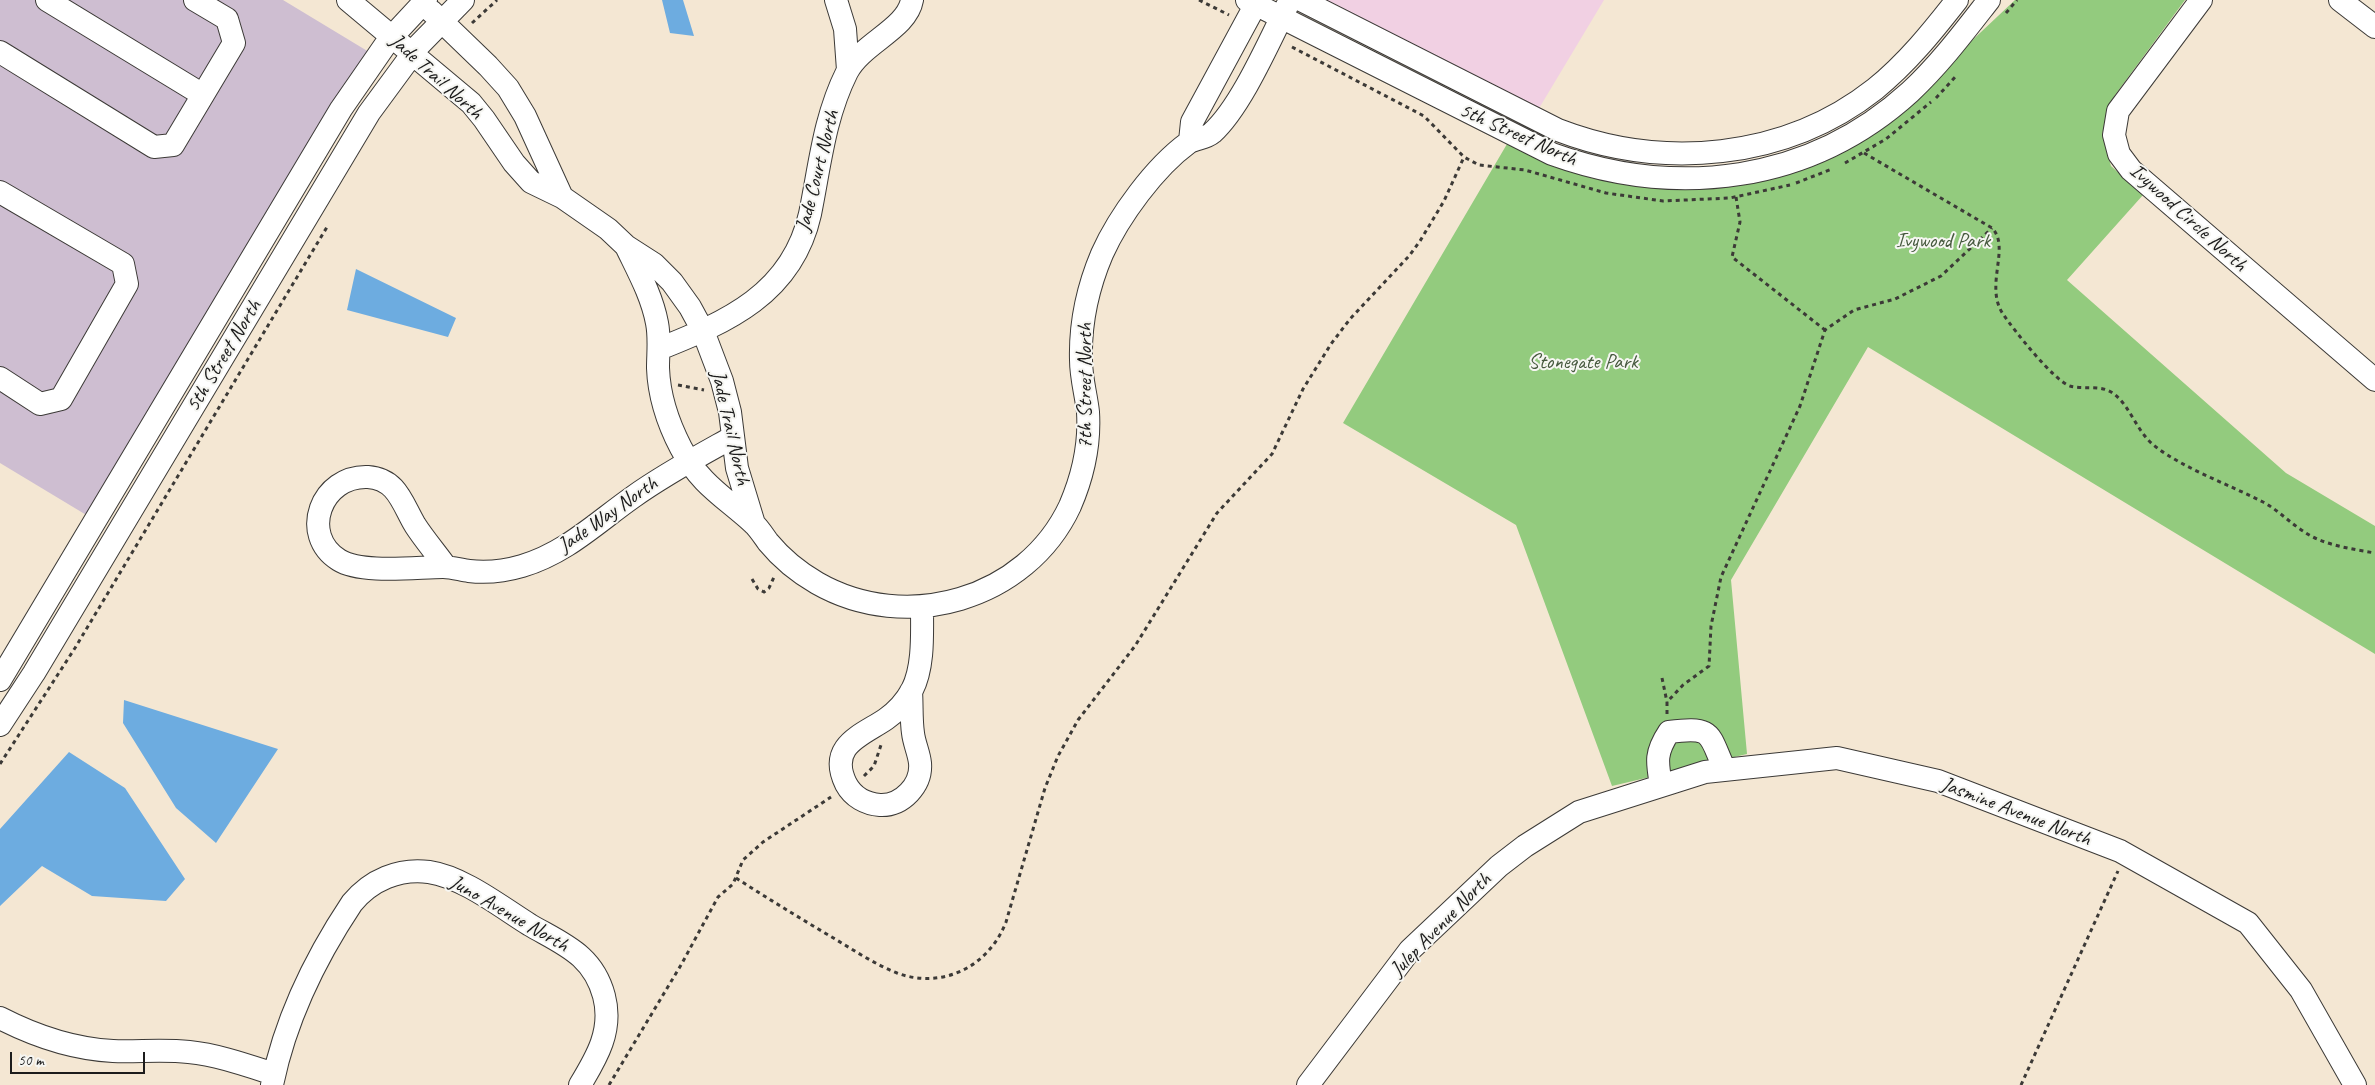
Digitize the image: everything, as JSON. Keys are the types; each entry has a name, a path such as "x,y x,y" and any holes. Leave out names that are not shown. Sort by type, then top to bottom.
{"street":[{"path":"47,0 203,94"},
{"path":"0,52 154,147 173,145 234,43 227,18 195,0"},
{"name":"Jade Trail North","path":"348,0 471,103 514,163 531,182 562,197 608,229 626,246 663,272 690,307 703,331 722,381 739,475 754,524"},
{"name":"5th Street North","path":"0,725 34,673 369,113 412,53 463,0"},
{"name":"Jade Court North","path":"836,0 845,28 848,70"},
{"name":"Jade Court North","path":"659,350 737,314 760,298 776,281 795,254 808,220 824,133 848,70 870,45 902,20 909,11 912,0"},
{"name":"5th Street North","path":"1301,0 1558,130 1602,145 1624,150 1689,154 1722,152 1776,140 1824,121 1850,106 1898,69 1918,48 1957,0"},
{"name":"5th Street North","path":"1253,2 1286,9 1552,154 1595,169 1673,180 1732,176 1796,160 1856,132 1903,98 1933,69 1989,0"},
{"name":"Ivywood Circle North","path":"2201,0 2118,111 2114,135 2119,154 2131,170 2375,380"},
{"path":"2340,0 2375,27"},
{"name":"Jade Trail North","path":"422,1 488,66 511,93 525,116 562,197"},
{"name":"5th Street North","path":"0,680 341,109 373,61 422,1"},
{"path":"1190,141 1192,122 1253,2"},
{"name":"7th Street North","path":"922,608 961,599 985,590 1004,579 1037,552 1066,514 1078,485 1086,455 1088,412 1081,364 1082,337 1086,303 1096,268 1112,234 1132,202 1162,168 1190,141 1210,135 1227,114 1245,86 1286,9"},
{"path":"0,192 123,264 127,284 60,399 40,404 0,378"},
{"name":"Jade Trail North","path":"626,246 651,304 657,324 659,378 663,402 672,430 689,461 713,491 754,524 789,564 821,586 843,596 867,602 898,607 922,608"},
{"name":"Jade Way North","path":"446,567 415,525 400,495 385,481 374,478 352,478 336,486 324,500 318,520 320,537 329,552 342,562 366,568 446,567 472,572 505,570 556,552 586,534 644,489 733,437"},
{"path":"911,691 893,713 856,736 847,747 843,759 843,777 852,793 864,801 882,805 898,801 907,795 917,779 920,762 912,731 911,691 918,664 922,608"},
{"path":"1661,785 1657,765 1660,746 1670,732 1694,729 1706,734 1714,742 1725,770"},
{"name":"Jasmine Avenue North","path":"1579,812 1705,772 1837,758 1938,781 2126,854 2248,923 2302,990 2355,1085"},
{"name":"Julep Avenue North","path":"1308,1085 1410,950 1499,866 1525,846 1579,812"},
{"name":"Juno Avenue North","path":"273,1079 290,1024 307,984 347,909 368,887 387,876 409,871 436,873 460,883 580,956 591,968 599,982 604,997 607,1021 600,1049 580,1085"},
{"path":"0,1018 44,1038 76,1046 112,1051 166,1050 195,1053 221,1058 273,1079"}],"path":[{"path":"468,26 497,0"},
{"path":"1199,0 1231,16"},
{"path":"1864,153 1992,228 2000,239 1995,280 1996,294 2002,312 2057,379 2069,385 2101,388 2113,393 2154,446 2172,458 2264,502 2312,537 2375,553"},
{"path":"736,878 807,923 899,974 920,978 944,977 967,970 985,955 996,942 1006,922 1047,782 1058,756 1078,720 1135,646 1217,512 1272,454 1303,389 1331,344 1350,319 1409,256 1420,241 1444,201 1464,157"},
{"path":"1736,197 1740,222 1732,257 1825,330"},
{"path":"0,764 75,648 328,225"},
{"path":"1667,702 1683,685 1709,666 1711,626 1721,577 1800,406 1825,330 1854,310 1895,299 1941,276 1992,228"},
{"path":"670,384 710,391"},
{"path":"752,578 759,590 765,591 769,588 776,573"},
{"path":"1662,678 1667,702 1666,719 1670,732"},
{"path":"857,781 872,770 884,738"},
{"path":"608,1085 681,965 718,897 731,886 736,878 742,860 755,848 839,792"},
{"path":"2020,1085 2126,854"}],"shaded area":[{"path":"0,0 283,0 369,52 88,516 0,463"},
{"path":"1322,0 1604,0 1538,110"}],"green space":[{"path":"2015,0 2185,0 2115,95 2102,134 2111,166 2143,195 2067,280 2286,473 2375,526 2375,654 1868,347 1731,580 1747,754 1612,786 1516,525 1343,423 1507,144 1591,178 1635,186 1708,188 1878,129"}],"water":[{"path":"662,0 683,0 694,36 670,33"},
{"path":"356,269 456,318 448,337 347,310"},
{"path":"124,700 278,749 216,843 176,808 123,723"},
{"path":"69,752 125,788 185,879 166,901 92,896 42,866 0,906 0,829"}],"park label":[{"name":"Ivywood Park","path":"1943,241"},
{"name":"Stonegate Park","path":"1583,362"}]}
